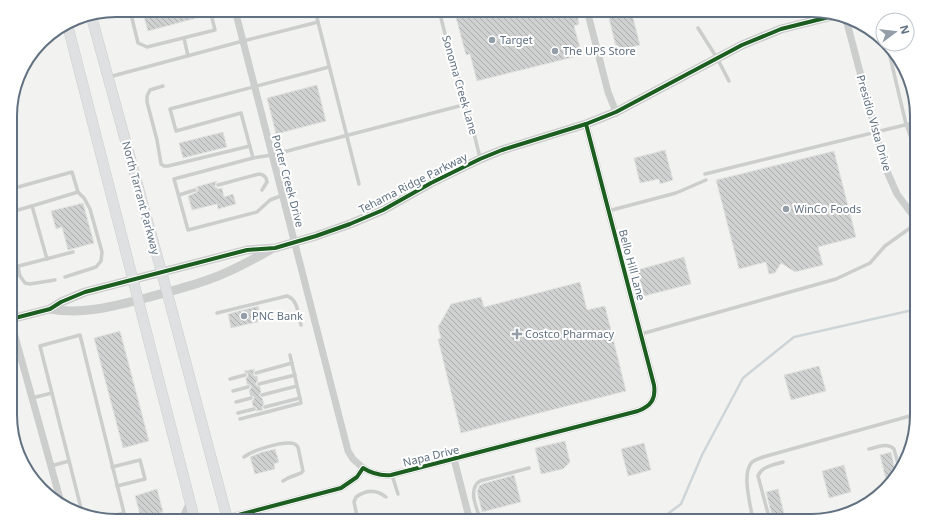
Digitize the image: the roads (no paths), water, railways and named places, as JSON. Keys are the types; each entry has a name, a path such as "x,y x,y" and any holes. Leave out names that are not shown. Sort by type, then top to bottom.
{"main road":[{"name":"North Tarrant Parkway","path":"92,20 227,514"},
{"path":"69,29 193,514"}],"street":[{"name":"Porter Creek Drive","path":"237,17 348,451 353,459 363,468"},
{"path":"589,17 608,92 616,112"},
{"name":"Tehama Ridge Parkway","path":"50,309 64,312 86,311 139,300 210,280 275,248 316,236 383,210 431,183 480,159 502,150 586,124 616,112 742,45 781,29 825,18"},
{"name":"Presidio Vista Drive","path":"847,24 885,167 897,194 910,212"},
{"name":"Bello Hill Lane","path":"586,124 654,385 655,394 647,408"},
{"name":"Tehama Ridge Parkway","path":"17,319 50,309 61,302 86,292 247,250 275,248"},
{"path":"17,343 59,495"},
{"name":"Napa Drive","path":"363,468 369,472 384,476 392,475 647,408"},
{"path":"454,459 468,514"},
{"path":"246,514 341,488 357,477 363,468"},
{"path":"184,514 190,502"}],"lane":[{"path":"132,17 138,43 146,47 215,30 212,17"},
{"path":"317,17 359,184"},
{"name":"Sonoma Creek Lane","path":"441,17 452,62 467,104 480,159"},
{"path":"108,78 318,22"},
{"path":"698,28 717,58 728,81"},
{"path":"184,38 188,56"},
{"path":"890,58 910,135"},
{"path":"253,158 241,113 176,131 170,109 329,67"},
{"path":"164,86 150,90 147,96 147,102 157,140 158,154 161,164 168,166 250,146"},
{"path":"283,196 270,200 257,212 188,230 174,179 253,158 272,155 347,136 467,104"},
{"path":"705,174 910,123"},
{"path":"17,187 72,172 78,192 84,198 90,209 102,252 101,262 96,267 65,277"},
{"path":"218,185 263,175 267,182 262,190"},
{"path":"608,211 676,193 706,180"},
{"path":"179,195 195,190"},
{"path":"17,210 78,192"},
{"path":"32,206 47,259"},
{"path":"641,334 836,279 870,263 885,246 910,227"},
{"path":"55,280 30,284 25,283 20,276 18,267 72,252"},
{"path":"217,313 286,296 291,297 295,301 301,325"},
{"path":"81,507 40,346 80,335 124,513 120,514"},
{"path":"240,419 301,403 290,355"},
{"path":"256,373 292,364"},
{"path":"230,379 245,375"},
{"path":"259,384 294,375"},
{"path":"262,395 297,386"},
{"path":"233,391 248,387"},
{"path":"32,398 52,393"},
{"path":"236,402 251,398"},
{"path":"265,407 300,398"},
{"path":"238,413 254,409"},
{"path":"752,514 746,476 752,461 763,456 910,416"},
{"path":"244,457 252,452 286,443 295,444 298,448 303,471 283,481"},
{"path":"869,449 888,444 894,449 898,462"},
{"path":"112,466 140,460 145,479 117,486"},
{"path":"51,466 69,461"},
{"path":"768,514 758,476 763,468 783,462"},
{"path":"478,514 474,494 474,487 476,483 529,468"},
{"path":"392,475 398,494"},
{"path":"357,514 354,502 356,497 366,492 375,491 386,497"}],"waterway":[{"path":"667,514 681,504 702,455 743,378 794,337 910,311"}],"place":[{"name":"Target","path":"492,40"},
{"name":"The UPS Store","path":"555,51"},
{"name":"WinCo Foods","path":"786,209"},
{"name":"PNC Bank","path":"244,316"},
{"name":"Costco Pharmacy","path":"517,334"}]}
